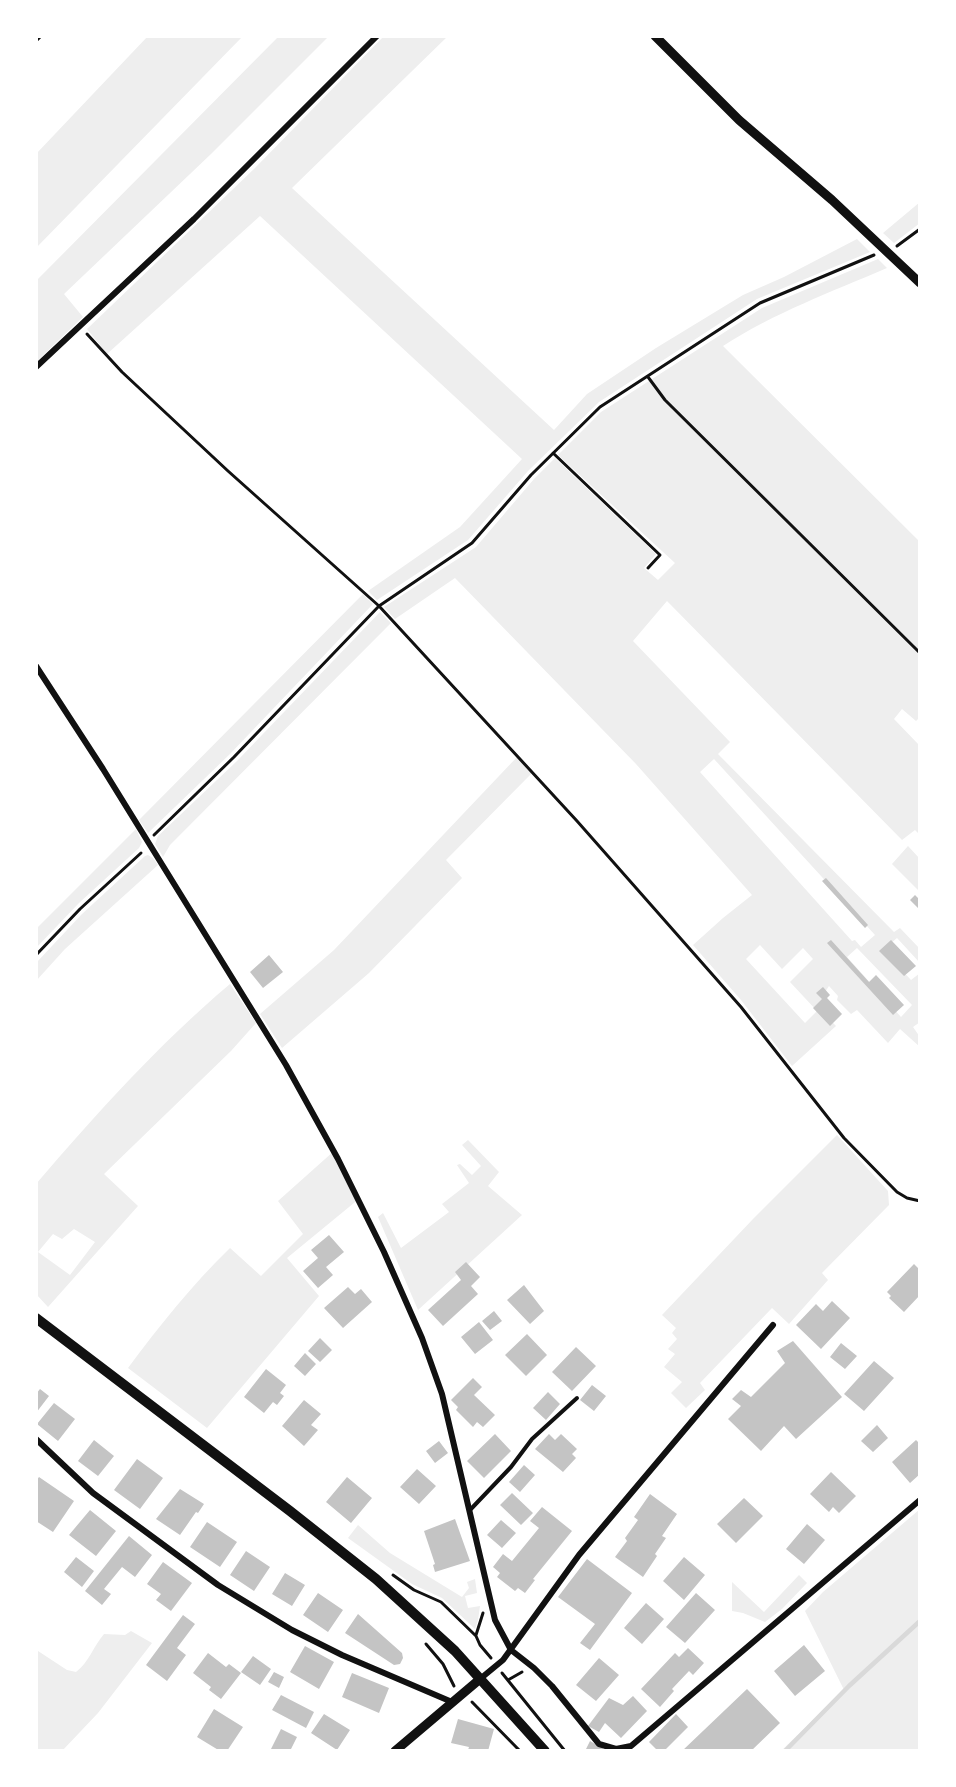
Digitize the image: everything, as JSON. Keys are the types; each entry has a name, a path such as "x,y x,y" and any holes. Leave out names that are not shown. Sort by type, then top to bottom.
{"main road":[{"path":"36,1318 342,1551 432,1629 545,1751"}],"street":[{"path":"36,367 194,219 377,36"},
{"path":"655,36 740,120 832,200 920,283"},
{"path":"36,666 149,842 286,1065 338,1159 384,1252 422,1338 442,1394 495,1620 511,1650 552,1686 599,1744 616,1749 631,1746 920,1500"},
{"path":"395,1751 503,1660 579,1555 773,1325"},
{"path":"36,1439 93,1493 218,1585 292,1630 322,1645 452,1702"}],"lane":[{"path":"470,1510 511,1467 532,1439 577,1398"}],"path":[{"path":"894,248 920,229"},
{"path":"36,955 80,909 142,852 159,829 234,757 379,606 472,543 531,475 600,407 760,303 876,254"},
{"path":"80,327 98,348 147,395 379,606 577,821 741,1007 843,1137 897,1192 907,1198 920,1201"},
{"path":"647,376 666,400 920,653"},
{"path":"553,453 660,555 648,568"},
{"path":"387,1570 406,1586 436,1598 446,1610 476,1636 488,1655"},
{"path":"476,1636 482,1613 493,1610"},
{"path":"506,1678 565,1751"},
{"path":"469,1700 520,1751"}],"shaded area":[{"path":"148,36 243,36 36,248 36,154"},
{"path":"279,36 329,36 211,154 64,294 83,317 36,362 36,281"},
{"path":"384,36 448,36 292,188 554,430 587,394 656,348 743,295 784,277 857,239 870,252 757,299 599,402 528,471 468,540 377,600 368,591 460,527 522,459 260,216 107,354 87,329 255,168"},
{"path":"920,202 920,223 894,243 883,233"},
{"path":"878,259 887,268 783,313 723,346 920,542 920,717 916,721 902,709 894,719 920,746 920,835 915,830 902,840 667,601 633,641 730,742 718,754 894,932 900,928 920,949 920,963 897,938 883,950 911,980 920,973 920,1022 913,1027 920,1037 920,1047 900,1029 888,1043 857,1010 851,1014 837,1000 838,996 829,986 823,995 824,1000 818,1007 836,1026 792,1066 741,1000 693,945 752,895 636,764 455,578 395,619 384,607 476,547 555,458 656,554 644,568 658,580 675,563 558,455 601,412 762,308","holes":["714,759 875,935 861,947 855,940 852,941 700,772","760,945 782,969 803,948 813,959 790,982 817,1011 805,1023 746,959","857,948 912,1005 901,1017 847,957"]},
{"path":"363,594 373,604 230,754 148,833 139,820"},
{"path":"380,612 391,623 170,845 163,857 155,844 158,836 237,761"},
{"path":"517,757 532,773 446,860 462,878 369,973 282,1048 260,1014 334,950"},
{"path":"136,829 142,842 139,848 79,903 36,948 36,929"},
{"path":"908,846 920,859 920,892 892,864"},
{"path":"148,855 158,865 65,949 36,981 36,963 82,914"},
{"path":"230,984 256,1023 231,1051 104,1174 138,1206 48,1307 36,1294 36,1184 129,1080","holes":["74,1229 95,1242 70,1275 38,1252 53,1234 62,1239"]},
{"path":"837,1135 888,1191 889,1205 822,1273 828,1280 789,1324 772,1308 700,1383 705,1390 686,1408 671,1393 682,1382 664,1367 675,1354 668,1349 677,1339 672,1333 676,1328 662,1315"},
{"path":"468,1140 499,1172 488,1186 522,1215 418,1310 378,1217 383,1213 401,1248 449,1212 442,1204 469,1183 457,1165 460,1164 472,1175 481,1166 462,1145"},
{"path":"334,1151 360,1198 287,1258 319,1296 207,1428 128,1368 177,1306 230,1248 261,1276 303,1234 278,1201"},
{"path":"920,1509 920,1751 781,1751 844,1690 805,1611 823,1592"},
{"path":"358,1525 390,1553 462,1597 469,1588 467,1582 475,1579 477,1593 465,1596 468,1608 480,1606 475,1629 442,1598 412,1584 348,1538"},
{"path":"799,1575 807,1583 782,1609 765,1622 732,1611 732,1582 764,1612"},
{"path":"131,1631 152,1643 98,1713 62,1751 36,1751 36,1652 38,1651 67,1670 76,1672 104,1634 125,1635"}],"building":[{"path":"826,878 868,925 865,928 822,881"},
{"path":"915,895 920,900 920,910 910,900"},
{"path":"831,940 869,982 876,975 904,1005 893,1015 827,943"},
{"path":"891,940 916,966 904,976 879,951"},
{"path":"269,955 283,972 263,988 250,972"},
{"path":"823,987 830,995 827,998 842,1014 830,1026 813,1008 822,999 816,993"},
{"path":"329,1235 344,1252 326,1267 333,1275 318,1288 303,1271 318,1258 311,1250"},
{"path":"466,1262 480,1277 471,1286 478,1294 443,1326 428,1310 461,1280 455,1272"},
{"path":"914,1264 920,1270 920,1295 904,1312 889,1298 891,1296 887,1292"},
{"path":"524,1285 544,1311 530,1324 507,1300"},
{"path":"348,1287 355,1294 361,1289 372,1302 343,1328 324,1308"},
{"path":"832,1301 850,1318 821,1349 796,1325 816,1304 823,1311"},
{"path":"494,1311 502,1321 490,1330 482,1321"},
{"path":"479,1322 493,1340 475,1354 461,1337"},
{"path":"527,1334 547,1355 526,1376 505,1355"},
{"path":"320,1338 332,1350 320,1362 308,1351"},
{"path":"793,1341 842,1397 796,1439 784,1426 761,1451 728,1419 741,1406 732,1399 741,1390 751,1397 785,1363 777,1351"},
{"path":"841,1343 857,1356 845,1369 830,1357"},
{"path":"576,1347 596,1366 572,1391 552,1372"},
{"path":"305,1353 316,1364 305,1376 294,1366"},
{"path":"874,1361 894,1378 864,1411 844,1394"},
{"path":"266,1369 286,1385 280,1393 284,1396 277,1405 273,1402 264,1413 244,1397"},
{"path":"473,1378 482,1387 474,1395 495,1415 483,1427 477,1422 473,1427 456,1410 458,1407 451,1400"},
{"path":"592,1385 606,1396 594,1411 580,1400"},
{"path":"40,1389 49,1396 36,1413 36,1394"},
{"path":"548,1392 560,1404 546,1420 533,1408"},
{"path":"304,1400 321,1414 311,1425 318,1430 304,1446 282,1426"},
{"path":"54,1403 75,1419 58,1441 37,1424"},
{"path":"877,1425 888,1438 873,1452 861,1441"},
{"path":"495,1434 511,1451 484,1478 467,1461"},
{"path":"549,1434 555,1440 561,1434 577,1449 572,1454 576,1458 563,1472 535,1449"},
{"path":"94,1440 114,1456 98,1476 78,1461"},
{"path":"916,1440 920,1444 920,1474 910,1483 892,1462"},
{"path":"439,1441 448,1453 435,1463 426,1451"},
{"path":"137,1459 163,1478 140,1509 114,1490"},
{"path":"524,1465 535,1475 520,1492 509,1482"},
{"path":"417,1469 436,1486 419,1504 400,1487"},
{"path":"831,1472 856,1496 839,1513 833,1507 829,1512 810,1494"},
{"path":"39,1477 74,1501 53,1532 36,1521 36,1481"},
{"path":"347,1477 372,1498 351,1523 326,1502"},
{"path":"180,1489 204,1504 180,1535 156,1519"},
{"path":"512,1493 533,1513 521,1525 500,1505"},
{"path":"650,1494 677,1514 662,1536 666,1538 643,1577 615,1557 638,1520 634,1517"},
{"path":"744,1498 763,1516 736,1543 717,1524"},
{"path":"542,1507 572,1531 533,1579 535,1580 525,1593 518,1588 515,1591 497,1577 500,1573 493,1567 503,1554 512,1561 539,1528 530,1521"},
{"path":"90,1510 116,1531 96,1556 69,1535"},
{"path":"455,1519 470,1561 435,1572 433,1565 435,1564 424,1531"},
{"path":"501,1520 516,1533 502,1548 487,1535"},
{"path":"207,1522 237,1542 220,1567 190,1547"},
{"path":"807,1524 825,1540 804,1564 786,1549"},
{"path":"129,1536 152,1555 135,1577 122,1567 104,1589 111,1594 102,1605 85,1591"},
{"path":"246,1551 270,1567 254,1591 230,1575"},
{"path":"76,1557 94,1571 82,1587 64,1572"},
{"path":"684,1557 705,1575 684,1600 663,1581"},
{"path":"587,1559 632,1593 590,1650 580,1643 595,1624 558,1597"},
{"path":"163,1562 192,1583 171,1611 156,1600 161,1594 147,1584"},
{"path":"285,1573 305,1585 292,1606 272,1594"},
{"path":"318,1593 343,1610 328,1632 303,1615"},
{"path":"696,1593 715,1610 685,1643 666,1627"},
{"path":"646,1603 664,1619 642,1644 624,1628"},
{"path":"358,1614 402,1653 403,1658 400,1664 394,1665 345,1633"},
{"path":"183,1615 195,1624 177,1648 186,1655 167,1681 146,1665"},
{"path":"804,1645 825,1671 795,1696 774,1671"},
{"path":"305,1646 334,1662 319,1689 290,1672"},
{"path":"688,1648 704,1663 693,1675 689,1671 672,1689 674,1691 660,1707 641,1689 675,1653 679,1657"},
{"path":"208,1653 226,1667 229,1664 241,1673 221,1699 209,1690 211,1687 193,1673"},
{"path":"253,1656 271,1669 260,1685 241,1672"},
{"path":"599,1658 619,1675 596,1701 576,1685"},
{"path":"274,1672 284,1677 279,1688 268,1682"},
{"path":"352,1673 389,1688 379,1713 342,1697"},
{"path":"747,1689 780,1723 751,1751 682,1751"},
{"path":"281,1695 314,1712 306,1728 272,1710"},
{"path":"633,1696 647,1711 621,1738 605,1723 599,1732 588,1726 609,1698 623,1705"},
{"path":"214,1709 243,1727 227,1751 220,1751 197,1737"},
{"path":"324,1714 350,1730 337,1750 311,1733"},
{"path":"676,1714 688,1727 664,1751 658,1751 649,1742"},
{"path":"458,1719 494,1729 488,1751 479,1749 479,1751 471,1751 468,1750 469,1747 451,1743"},
{"path":"281,1729 297,1737 290,1751 270,1751"},
{"path":"590,1741 607,1751 585,1751"}],"waterway":[{"path":"785,1751 849,1686 920,1621"}]}
